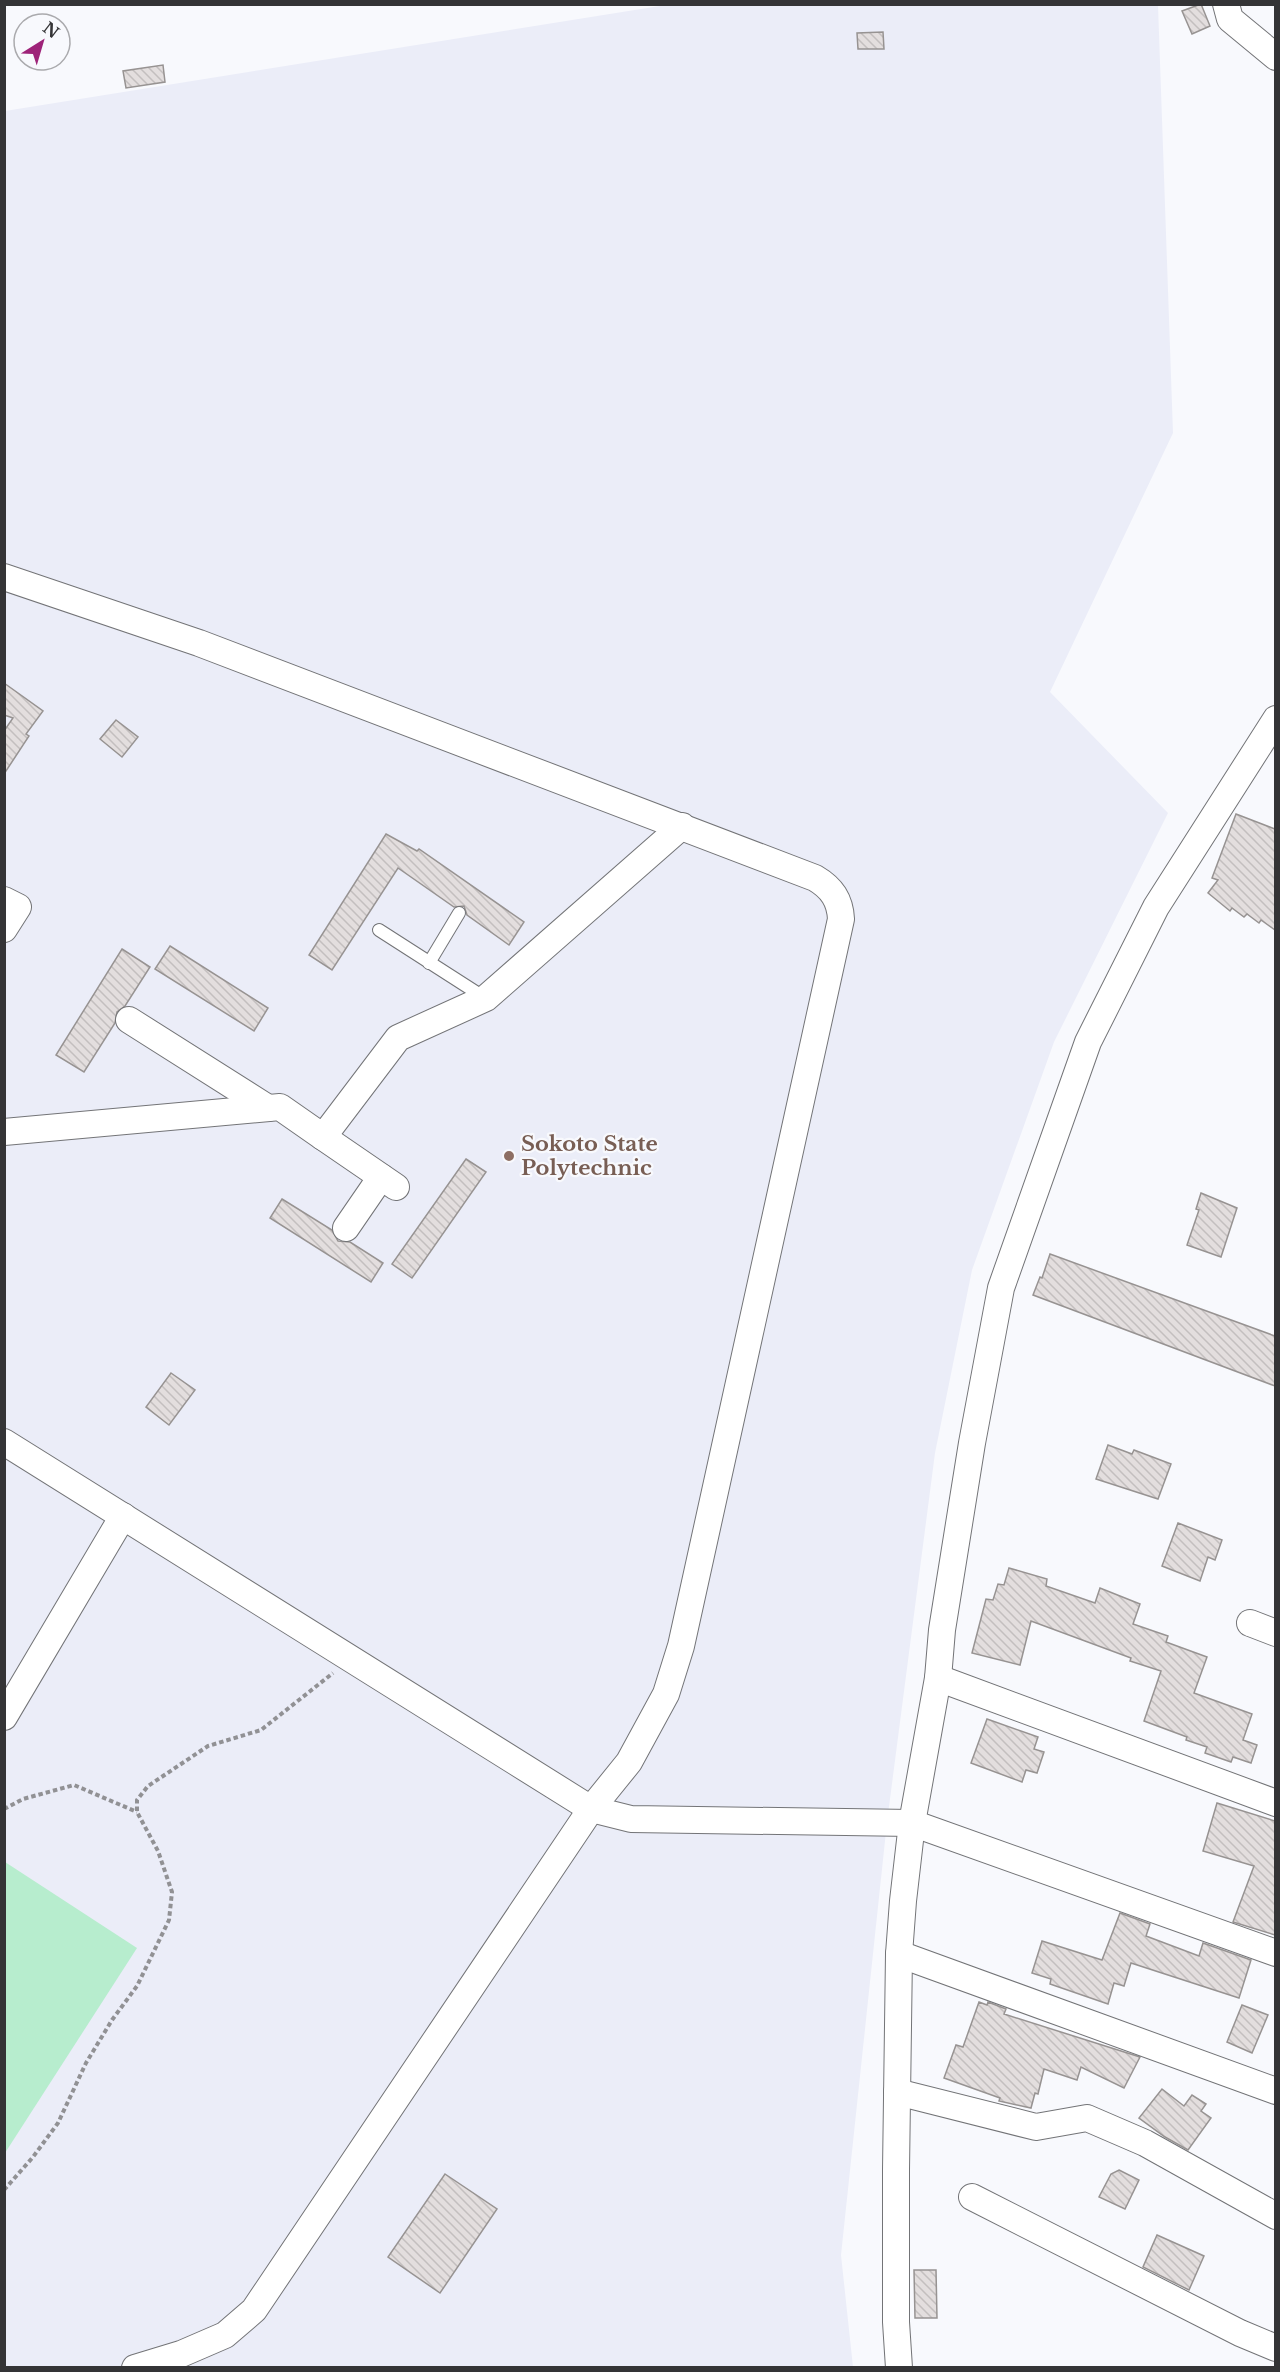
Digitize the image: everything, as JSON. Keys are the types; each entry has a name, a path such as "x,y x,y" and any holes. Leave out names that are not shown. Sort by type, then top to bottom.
{"street":[{"path":"1226,4 1230,19 1275,57"},
{"path":"4,577 199,643 815,878 832,891 841,909 841,919 681,1646 666,1694 629,1762 591,1809 254,2310 225,2336 181,2354 135,2367"},
{"path":"899,2367 896,2322 899,1954 912,1823 938,1677 942,1630 972,1443 1001,1288 1088,1042 1156,907 1275,719"},
{"path":"323,1137 398,1038 486,998 682,826"},
{"path":"4,900 18,907 4,929"},
{"path":"129,1020 268,1108"},
{"path":"4,1132 280,1107 388,1182 346,1228"},
{"path":"4,1442 591,1809 631,1819 912,1823 1275,1953"},
{"path":"4,1717 123,1516"},
{"path":"1250,1623 1275,1633"},
{"path":"938,1677 1275,1803"},
{"path":"899,1954 1275,2091"},
{"path":"897,2092 1036,2127 1087,2118 1144,2143 1275,2216"},
{"path":"972,2197 1240,2333 1275,2348"}],"lane":[{"path":"429,963 459,913"},
{"path":"379,930 486,998"}],"path":[{"path":"4,2190 33,2157 58,2123 86,2063 112,2020 137,1986 169,1920 172,1892 158,1851 137,1812 137,1800 148,1786 208,1746 261,1731 332,1674 348,1656"},
{"path":"4,1809 23,1799 74,1785 137,1812"}],"shaded area":[{"name":"Sokoto State Polytechnic","path":"666,5 1158,5 1173,433 1050,692 1168,813 1054,1042 972,1270 935,1453 887,1822 841,2255 853,2367 5,2368 5,111"}],"green space":[{"path":"5,1862 137,1948 5,2153"}],"building":[{"path":"1201,4 1210,26 1192,34 1182,11"},
{"path":"883,32 884,49 858,49 857,33"},
{"path":"163,65 165,82 126,88 123,71"},
{"path":"4,683 43,711 26,734 29,736 4,774 4,731 13,718 4,715"},
{"path":"116,720 138,737 122,757 100,739"},
{"path":"1236,814 1275,829 1275,930 1261,920 1259,923 1247,914 1244,917 1232,908 1230,911 1208,893 1218,880 1212,878"},
{"path":"386,834 417,851 419,849 524,922 509,945 467,915 464,906 454,907 398,868 332,970 309,955"},
{"path":"170,946 268,1008 254,1031 155,969"},
{"path":"122,949 150,967 125,1006 117,1012 115,1023 84,1072 56,1055"},
{"path":"466,1159 486,1172 412,1278 392,1264"},
{"path":"1201,1193 1237,1208 1221,1257 1187,1245 1199,1210 1196,1209"},
{"path":"282,1199 332,1230 338,1241 350,1242 383,1263 371,1282 270,1218"},
{"path":"1050,1254 1275,1336 1275,1386 1033,1295 1040,1277 1042,1278"},
{"path":"171,1373 195,1390 169,1425 146,1407"},
{"path":"1108,1445 1132,1454 1134,1450 1171,1464 1158,1499 1096,1479"},
{"path":"1178,1523 1222,1540 1215,1560 1208,1557 1200,1581 1162,1566"},
{"path":"1009,1568 1047,1579 1046,1586 1095,1603 1100,1588 1140,1604 1133,1624 1168,1636 1166,1642 1207,1657 1194,1693 1252,1714 1243,1740 1257,1745 1251,1763 1233,1757 1231,1762 1205,1753 1207,1747 1144,1721 1161,1671 1130,1661 1131,1658 1031,1621 1020,1665 972,1653 986,1599 993,1600 998,1584 1004,1585"},
{"path":"987,1719 1038,1737 1034,1749 1044,1752 1037,1773 1026,1770 1022,1782 971,1763"},
{"path":"1217,1803 1275,1821 1275,1935 1233,1922 1254,1866 1203,1851"},
{"path":"1120,1913 1150,1924 1146,1936 1199,1956 1203,1943 1251,1960 1239,1998 1131,1963 1124,1986 1114,1983 1108,2004 1050,1984 1051,1979 1032,1973 1042,1941 1102,1960"},
{"path":"979,2002 987,2005 988,2002 1006,2009 1004,2014 1140,2057 1124,2088 1081,2067 1077,2080 1044,2069 1038,2094 1035,2093 1031,2108 999,2101 1000,2098 944,2078 956,2045 963,2047"},
{"path":"1242,2005 1268,2015 1252,2053 1227,2042"},
{"path":"1162,2089 1184,2106 1192,2095 1206,2104 1201,2111 1211,2118 1188,2150 1139,2118"},
{"path":"1119,2170 1139,2180 1125,2209 1099,2197 1111,2174"},
{"path":"445,2174 497,2209 440,2293 388,2257"},
{"path":"1157,2235 1204,2256 1189,2290 1143,2267"},
{"path":"914,2270 936,2270 937,2318 915,2318"}],"place":[{"name":"Sokoto State Polytechnic","path":"509,1156"}]}
